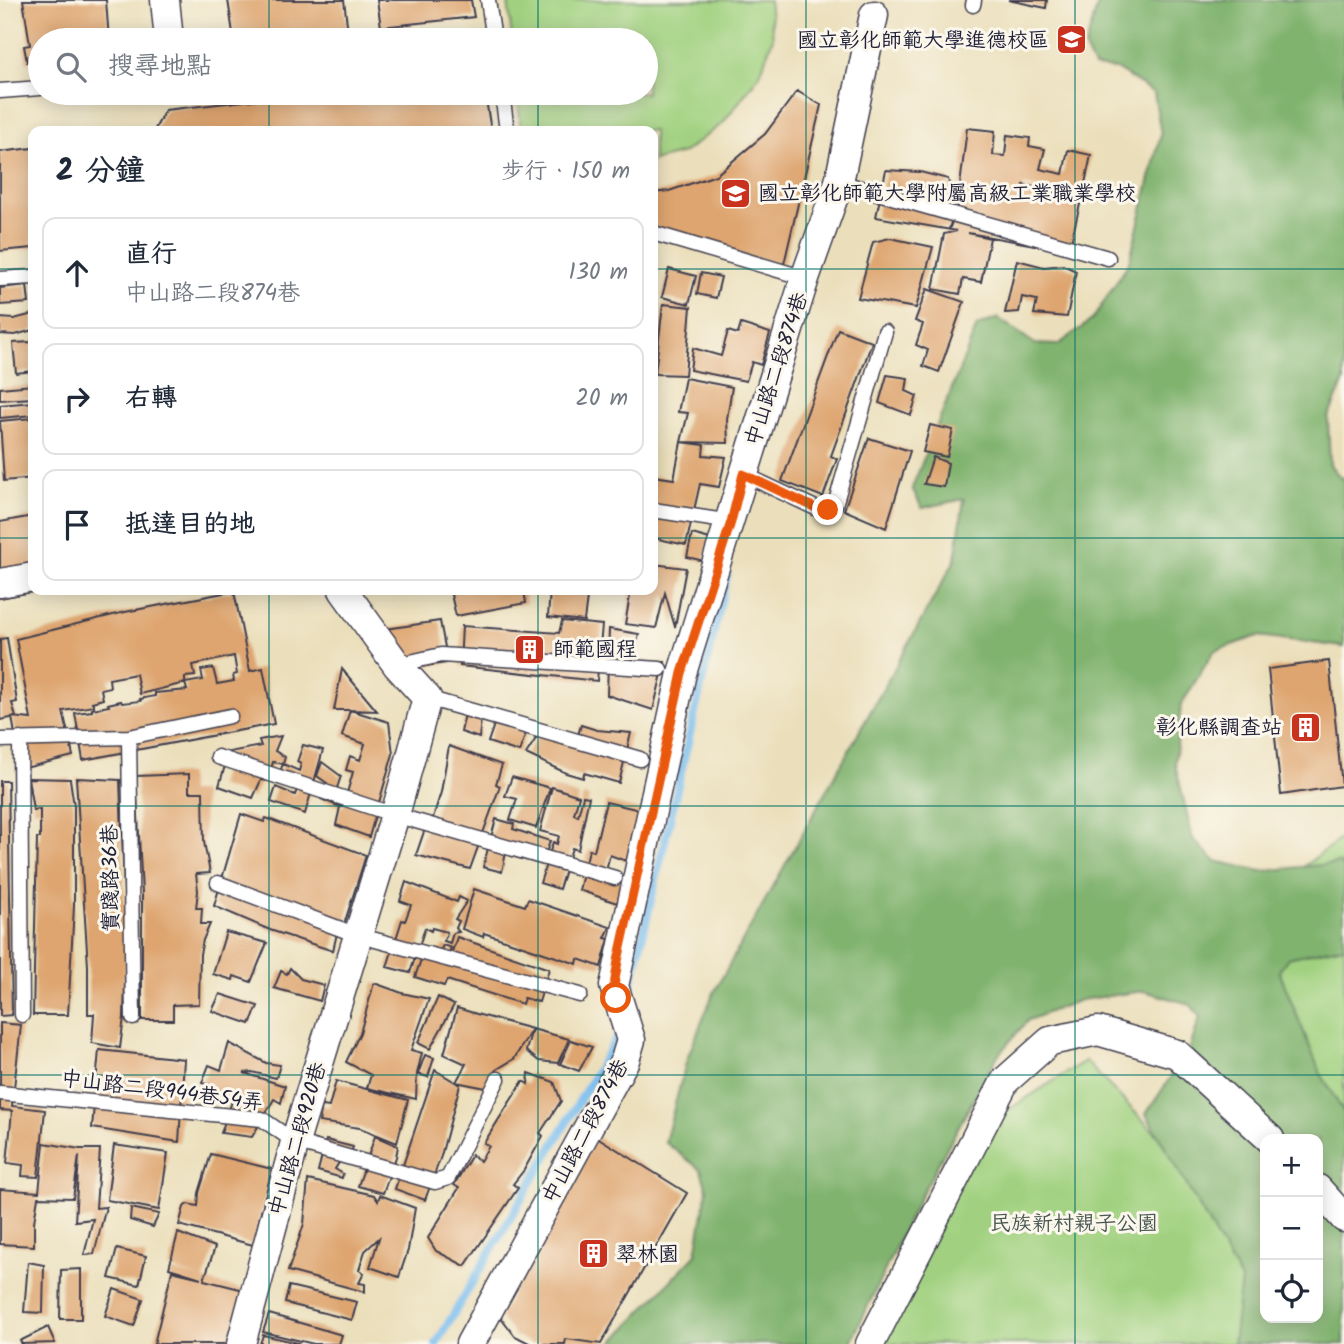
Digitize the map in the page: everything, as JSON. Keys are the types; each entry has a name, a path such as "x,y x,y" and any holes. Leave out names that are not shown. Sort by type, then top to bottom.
{"street":[{"path":"164,0 168,28"},
{"name":"中山路二段874巷","path":"470,1344 625,1060 631,1040 614,986 671,671 748,477 805,278 839,182 876,8"},
{"path":"0,583 28,578"},
{"path":"347,595 397,665 427,698"},
{"name":"中山路二段920巷","path":"241,1344 295,1142 395,815 427,698"},
{"path":"870,1344 1006,1081 1050,1041 1098,1031 1177,1054 1265,1134"},
{"path":"1323,1195 1344,1218"}],"lane":[{"path":"488,0 492,28"},
{"path":"0,91 28,89"},
{"path":"504,105 506,126"},
{"path":"839,182 1108,258"},
{"path":"658,234 805,278"},
{"path":"0,279 28,277"},
{"path":"748,477 822,511 835,505 885,332"},
{"path":"658,511 731,522"},
{"path":"397,665 441,655 671,671"},
{"path":"427,698 640,759"},
{"path":"0,740 129,737 230,716"},
{"name":"實踐路36巷","path":"129,737 133,1018"},
{"path":"20,739 22,1015"},
{"path":"218,757 395,815 615,878"},
{"path":"218,883 357,935 580,995"},
{"name":"中山路二段944巷54弄","path":"0,1093 262,1119 295,1142 435,1182 449,1178 498,1079"}],"green space":[{"path":"508,0 769,0 773,38 760,74 723,123 683,153 658,160 658,126 521,126 519,105 658,105 658,28 511,28"},
{"path":"1099,0 1344,0 1344,381 1328,418 1330,465 1344,478 1344,647 1258,636 1214,651 1181,705 1175,764 1193,839 1215,861 1261,871 1340,863 1344,868 1344,946 1288,958 1279,971 1320,1072 1344,1113 1344,1344 1233,1344 1241,1280 1146,1114 1190,1048 1200,1017 1190,1004 1144,991 1080,1000 1028,1020 998,1055 915,1206 850,1344 611,1344 696,1254 707,1190 701,1170 665,1142 687,1059 713,994 955,560 964,499 922,508 912,488 977,326 998,318 1035,344 1058,345 1093,319 1129,262 1161,134 1154,93 1116,69 1094,67 1085,48"},
{"path":"1344,836 1344,1147 1226,925"},
{"name":"民族新村親子公園","path":"1085,1061 1260,1240 1260,1323 1320,1323 1308,1344 859,1344 997,1117"}],"building":[{"path":"23,0 106,0 108,28 28,28 28,32"},
{"path":"228,0 344,0 348,28 232,28"},
{"path":"377,0 471,0 474,17 381,27"},
{"path":"1008,0 1047,0 1046,8"},
{"path":"28,45 28,62 27,62 24,46"},
{"path":"797,91 821,105 784,264 658,239 658,192 716,175 765,134"},
{"path":"209,105 487,105 490,126 157,126 165,110"},
{"path":"967,128 995,131 993,155 1005,156 1007,135 1030,138 1029,146 1045,149 1040,169 1063,174 1068,150 1091,155 1082,198 1024,185 1023,190 1036,190 1081,200 1069,251 968,233 990,238 981,282 963,279 960,294 933,289 944,234 957,231 949,230 965,187 960,186"},
{"path":"28,149 28,248 0,251 0,152"},
{"path":"886,170 920,172 948,179 950,188 960,186 949,230 876,217"},
{"path":"890,238 933,247 916,308 858,298 873,242"},
{"path":"1017,260 1044,267 1063,265 1076,271 1067,317 1034,314 1037,300 1022,297 1019,312 1005,313"},
{"path":"669,269 696,276 689,304 662,297"},
{"path":"701,273 721,277 716,298 697,294"},
{"path":"27,285 28,303 0,305 0,288"},
{"path":"927,289 964,302 939,372 923,366 928,350 916,345 923,324 915,321"},
{"path":"663,304 691,307 685,375 658,374"},
{"path":"28,315 28,331 15,335 0,334 0,318 14,319"},
{"path":"741,324 770,333 761,365 752,362 746,381 690,370 693,348 721,356 728,331 738,334"},
{"path":"838,329 872,342 831,456 837,459 823,497 782,481"},
{"path":"28,342 28,372 16,373 13,343"},
{"path":"887,375 908,378 906,391 917,396 911,415 879,403"},
{"path":"685,378 732,387 727,419 728,443 681,442 688,413 678,412"},
{"path":"28,385 28,398 0,400 0,388"},
{"path":"28,402 28,415 0,418 0,405"},
{"path":"28,418 28,479 4,481 0,421"},
{"path":"930,425 953,430 947,457 923,452"},
{"path":"869,438 910,451 886,528 844,510"},
{"path":"681,442 704,445 703,455 726,457 719,487 700,484 686,545 658,539 658,477 674,479"},
{"path":"933,457 948,463 944,487 924,484"},
{"path":"28,517 28,593 0,598 0,522"},
{"path":"692,534 710,539 704,561 687,557"},
{"path":"658,565 686,568 675,627 665,593 656,628 625,624 630,595 658,595"},
{"path":"213,595 235,595 250,671 263,668 274,724 83,760 75,713 92,711 121,701 141,701 140,699 155,696 155,693 187,690 185,683 140,694 136,674 109,679 110,687 101,689 103,699 92,702 94,706 63,711 73,756 21,769 12,717 31,719 16,639 125,612","holes":["234,656 237,674 233,675 234,681 217,684 213,668 201,670 203,680 185,683 185,677 195,676 193,665"]},
{"path":"451,595 525,595 526,603 456,616"},
{"path":"550,595 587,595 584,621 548,617"},
{"path":"440,621 448,663 404,669 385,629"},
{"name":"師範國程","path":"562,621 602,625 597,681 460,666 462,626 559,633"},
{"path":"609,629 639,634 632,662 665,662 653,710 607,695"},
{"path":"7,638 17,702 12,703 16,717 0,720 0,639"},
{"name":"彰化縣調查站","path":"1329,661 1342,786 1281,795 1268,669"},
{"path":"342,669 377,711 334,710"},
{"path":"350,710 389,722 393,754 369,837 336,825 340,807 343,807 353,772 346,770 350,756 360,760 365,744 342,736"},
{"path":"465,714 481,719 479,738 461,732"},
{"path":"497,716 529,725 519,752 488,742"},
{"path":"581,725 597,730 631,733 619,783 584,773 583,778 566,773 526,754 542,729 578,735"},
{"path":"281,736 275,751 285,757 283,764 273,762 268,781 261,780 253,798 219,786 229,752 261,746 259,740"},
{"path":"303,745 323,750 305,814 271,802 276,787 295,795 299,784 278,777 283,764 299,771 301,764 297,762"},
{"path":"449,746 502,765 496,784 500,786 470,869 416,855 428,820 432,821 441,792"},
{"path":"322,762 341,776 337,788 343,791 340,807 321,799 327,783 317,776"},
{"path":"189,774 189,792 203,792 204,842 210,873 196,874 196,908 202,908 201,924 210,924 200,954 199,1004 173,1005 173,1020 142,1020 142,893 136,776"},
{"path":"512,777 550,788 536,828 510,820 517,799 505,796"},
{"path":"28,778 70,779 74,806 74,906 68,1015 33,1015 40,809 33,810"},
{"path":"76,778 120,780 126,945 124,1017 120,1048 92,1043 94,1014 88,1014 88,966"},
{"path":"0,781 8,781 12,1015 0,1016"},
{"path":"552,787 579,796 574,814 578,816 583,796 589,797 578,850 572,848 559,889 540,883 553,842 557,844 559,836 540,831"},
{"path":"606,802 644,811 626,861 610,855 604,877 625,882 617,903 579,890 589,850 594,851"},
{"path":"241,814 264,822 266,818 366,855 333,951 270,930 214,906"},
{"path":"496,819 514,824 513,829 550,841 543,862 506,852 502,872 483,867"},
{"path":"406,882 457,902 459,897 467,901 455,919 459,921 456,928 459,932 453,933 450,943 444,941 447,932 425,928 410,973 387,967 402,920 405,921 411,905 400,901"},
{"path":"474,889 525,906 528,899 610,927 605,938 609,939 601,967 578,959 577,964 484,933 483,937 462,929"},
{"path":"226,932 267,943 251,982 234,976 233,980 213,974"},
{"path":"457,937 549,969 539,1002 524,998 522,1004 447,980 444,986 415,977 423,954 436,961 443,945 451,948 444,965 447,967"},
{"path":"290,968 301,979 324,985 320,1001 274,988 281,971 287,974"},
{"path":"374,983 429,999 411,1050 422,1053 417,1074 416,1099 367,1088 371,1075 346,1062 360,1033"},
{"path":"220,994 258,1006 250,1024 212,1011"},
{"path":"438,997 454,1005 430,1049 418,1043"},
{"path":"457,1008 532,1029 514,1059 496,1070 491,1089 456,1082 466,1064 444,1054"},
{"path":"0,1023 21,1025 12,1106 45,1110 38,1177 22,1176 23,1165 7,1163 12,1111 0,1110"},
{"path":"532,1029 569,1039 558,1063 539,1061 526,1051"},
{"path":"571,1040 592,1047 579,1071 560,1064"},
{"path":"229,1043 266,1063 280,1065 276,1078 252,1072 244,1073 285,1086 281,1103 274,1099 252,1137 221,1133 232,1101 210,1095 211,1085 202,1083 209,1065 221,1070"},
{"path":"99,1050 184,1059 179,1142 92,1128"},
{"path":"425,1055 434,1058 428,1077 418,1074"},
{"path":"435,1070 460,1085 441,1156 425,1200 395,1189"},
{"path":"529,1073 554,1082 561,1101 540,1133 543,1136 524,1170 513,1184 518,1188 465,1266 436,1251 428,1238 459,1188 454,1185 472,1155 480,1161 489,1146 484,1143 523,1081 528,1084"},
{"path":"336,1081 408,1100 397,1143 360,1128 319,1122 322,1106 329,1107"},
{"path":"375,1136 398,1146 383,1193 358,1186"},
{"name":"翠林園","path":"597,1137 687,1193 601,1344 566,1339 565,1344 531,1344 515,1336 500,1316"},
{"path":"326,1140 353,1147 349,1159 340,1161 335,1169 343,1174 342,1178 318,1171"},
{"path":"44,1143 80,1149 100,1149 96,1208 106,1207 94,1254 84,1255 93,1219 75,1221 79,1156 73,1198 38,1197 34,1246 0,1244 0,1189 39,1192"},
{"path":"114,1145 168,1153 159,1210 107,1200"},
{"path":"211,1154 272,1169 253,1245 179,1225 187,1204 198,1206 199,1193"},
{"path":"308,1180 374,1195 378,1201 380,1195 415,1208 408,1250 399,1277 370,1267 379,1238 365,1251 359,1270 364,1273 359,1283 365,1284 365,1292 288,1271 304,1224"},
{"path":"131,1208 159,1214 153,1227 130,1220"},
{"path":"178,1233 215,1247 204,1280 244,1290 231,1344 154,1344 172,1271 201,1278 169,1268"},
{"path":"117,1249 146,1256 139,1285 109,1278"},
{"path":"28,1262 44,1265 43,1313 24,1312"},
{"path":"81,1269 81,1319 60,1319 61,1270"},
{"path":"289,1286 357,1302 352,1320 285,1303"},
{"path":"114,1289 143,1299 134,1326 105,1316"},
{"path":"269,1314 342,1335 339,1344 314,1344 263,1332"},
{"path":"48,1327 55,1343 22,1344 20,1341"},
{"path":"263,1335 298,1343 260,1344"}],"waterway":[{"path":"628,999 727,575"},
{"path":"436,1344 620,1032"}],"place":[{"name":"國立彰化師範大學進德校區","path":"1072,40"},
{"name":"國立彰化師範大學附屬高級工業職業學校","path":"735,193"},
{"name":"師範國程","path":"530,649"},
{"name":"彰化縣調查站","path":"1305,727"},
{"name":"翠林園","path":"593,1254"}],"route":[{"path":"616,998 614,986 618,961 682,673 731,522 743,474 822,511 828,510"}]}
